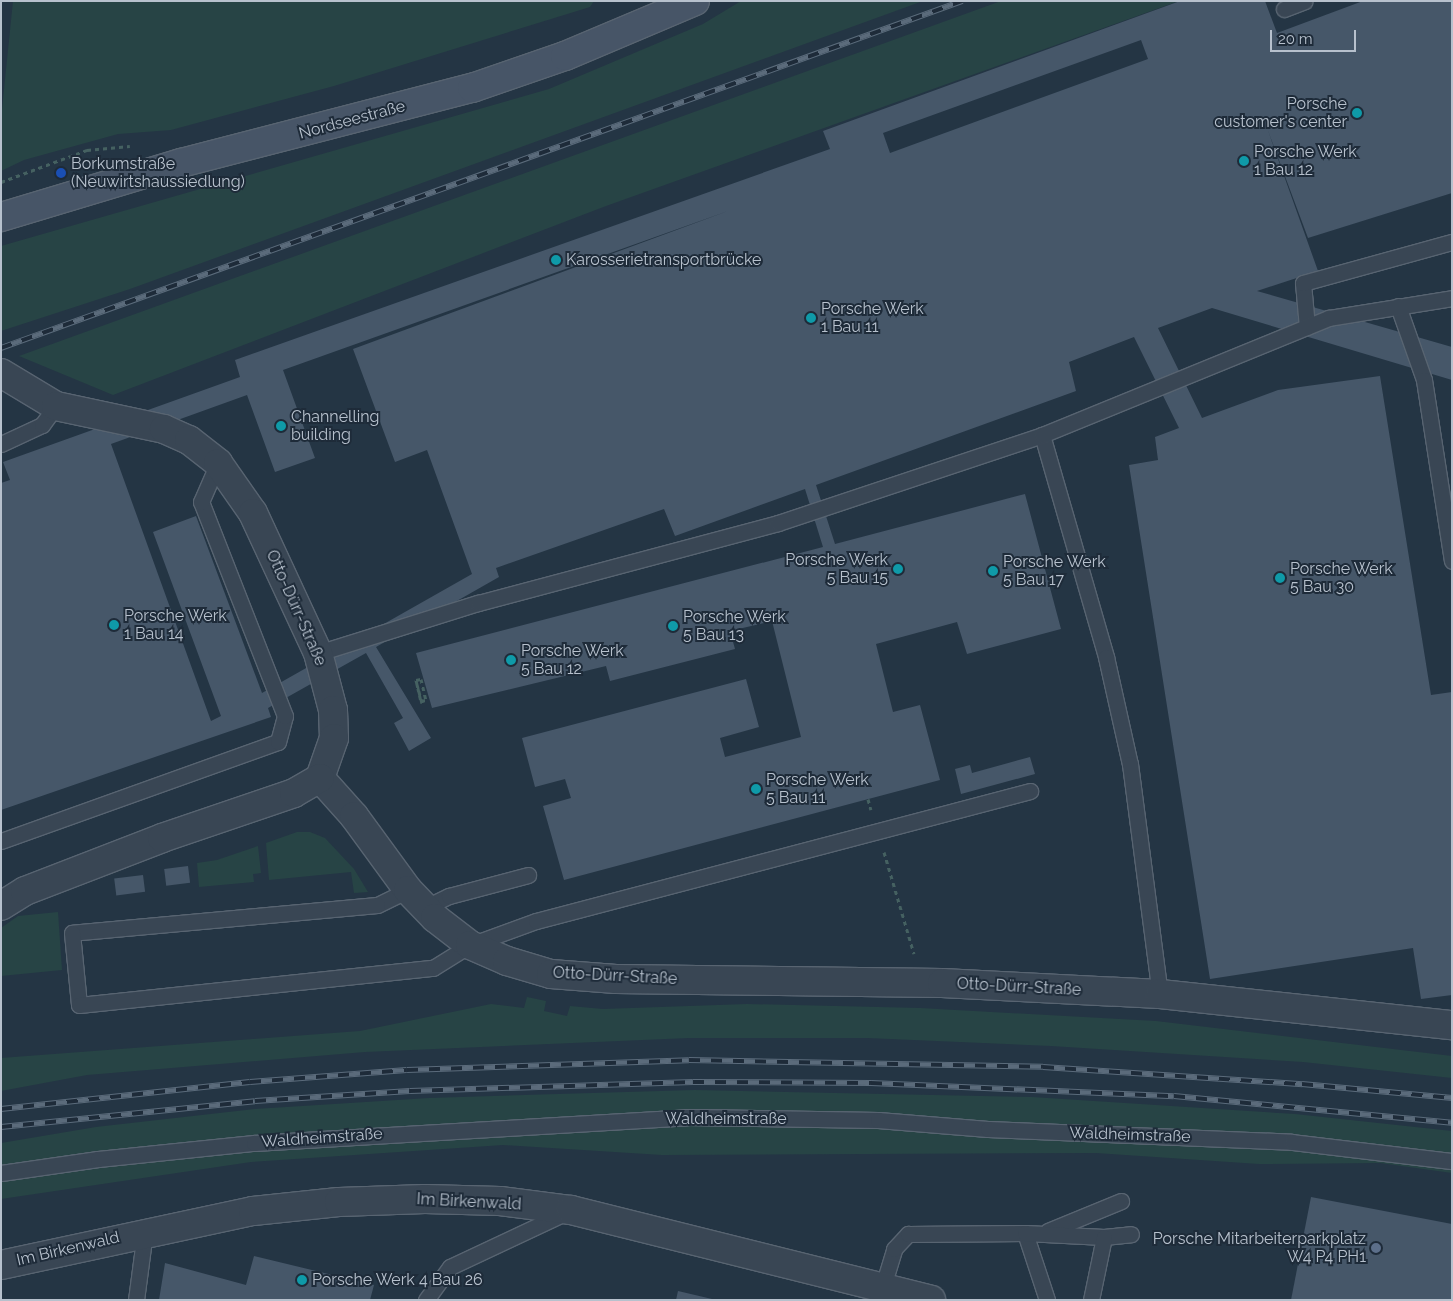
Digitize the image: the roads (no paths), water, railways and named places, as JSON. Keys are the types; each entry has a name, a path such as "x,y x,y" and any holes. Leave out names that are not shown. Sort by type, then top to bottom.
{"main road":[{"name":"Nordseestraße","path":"1,217 172,166 472,88 565,56 695,1"}],"street":[{"name":"Otto-Dürr-Straße","path":"1,373 56,406 164,429 190,440 218,463 253,513 318,653 333,710 334,738 320,778 354,816 416,899 470,945 507,961 551,974 616,980 914,982 1160,994 1452,1025"},
{"path":"1,906 25,891 294,793 320,778"},
{"name":"Im Birkenwald","path":"1,1264 145,1232 253,1211 339,1202 425,1199 491,1201 571,1210 883,1286 931,1300"}],"lane":[{"path":"1284,9 1305,1"},
{"path":"1307,327 1303,283 1452,242"},
{"path":"318,653 478,603 778,523 1042,435 1329,318 1452,298"},
{"path":"1398,306 1424,380 1452,562"},
{"path":"1,444 42,425 56,406"},
{"path":"1042,435 1106,657 1124,736 1140,832 1160,994"},
{"path":"1,841 278,742 285,716 201,502 218,463"},
{"path":"528,875 449,896 377,905 72,934 79,1005 433,968 470,945 536,921 1030,791"},
{"name":"Waldheimstraße","path":"1,1173 98,1159 254,1143 687,1117 878,1120 988,1130 1292,1142 1452,1161"},
{"path":"1044,1233 1121,1201"},
{"path":"426,1300 450,1267 571,1210"},
{"path":"136,1300 145,1232"},
{"path":"1025,1233 1047,1300"},
{"path":"883,1286 894,1249 908,1234 1044,1233 1104,1237 1131,1234"},
{"path":"1091,1300 1104,1237"}],"railway":[{"path":"1,348 962,1"},
{"path":"1,1109 250,1082 407,1070 689,1060 1043,1067 1302,1084 1452,1098"},
{"path":"1,1127 255,1101 410,1091 693,1082 871,1083 1174,1096 1452,1123"}],"place":[{"name":"Porsche customer's center","path":"1357,113"},
{"name":"Porsche Werk 1 Bau 12","path":"1244,161"},
{"name":"Borkumstraße (Neuwirtshaussiedlung)","path":"61,173"},
{"name":"Karosserietransportbrücke","path":"556,260"},
{"name":"Porsche Werk 1 Bau 11","path":"811,318"},
{"name":"Channelling building","path":"281,426"},
{"name":"Porsche Werk 5 Bau 15","path":"898,569"},
{"name":"Porsche Werk 5 Bau 17","path":"993,571"},
{"name":"Porsche Werk 5 Bau 30","path":"1280,578"},
{"name":"Porsche Werk 1 Bau 14","path":"114,625"},
{"name":"Porsche Werk 5 Bau 13","path":"673,626"},
{"name":"Porsche Werk 5 Bau 12","path":"511,660"},
{"name":"Porsche Werk 5 Bau 11","path":"756,789"},
{"name":"Porsche Mitarbeiterparkplatz W4 P4 PH1","path":"1376,1248"},
{"name":"Porsche Werk 4 Bau 26","path":"302,1280"}]}
